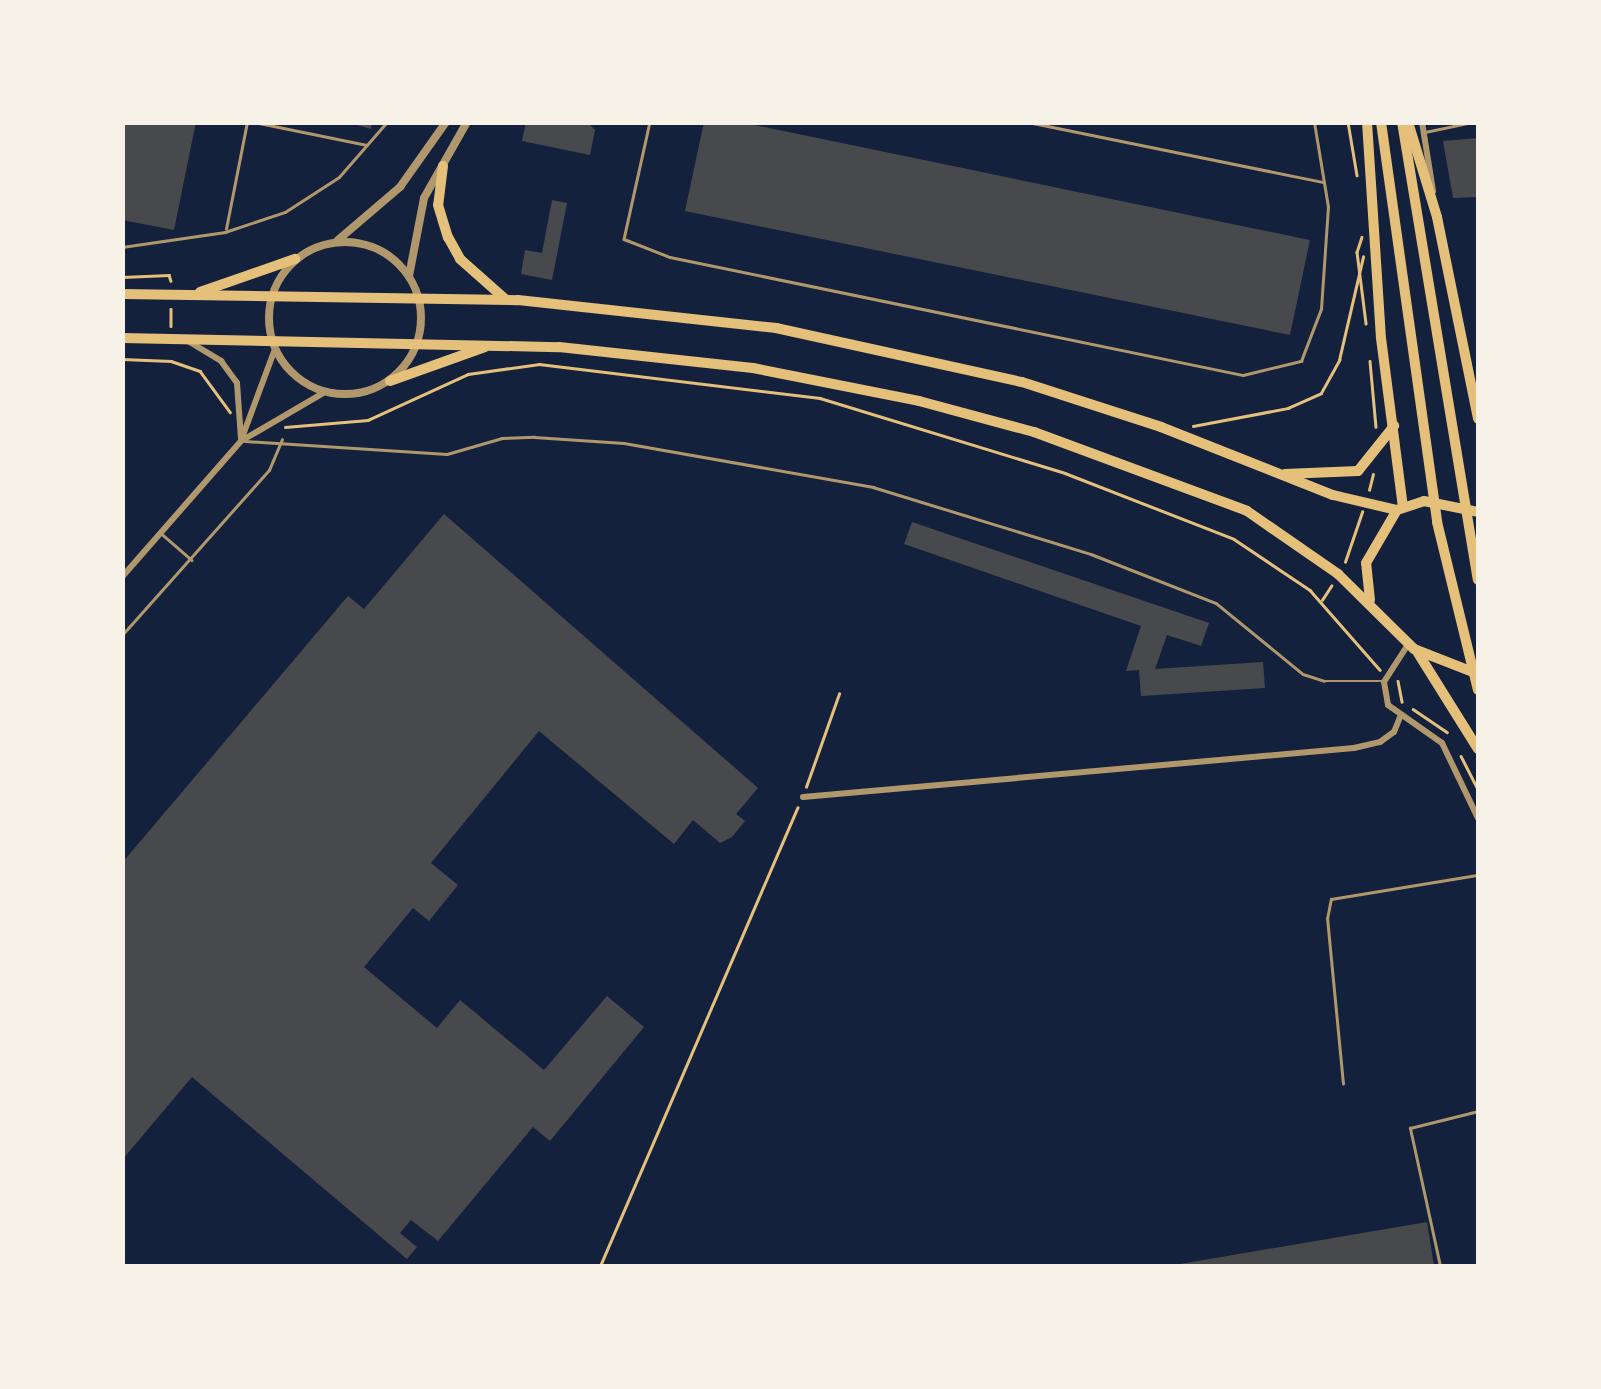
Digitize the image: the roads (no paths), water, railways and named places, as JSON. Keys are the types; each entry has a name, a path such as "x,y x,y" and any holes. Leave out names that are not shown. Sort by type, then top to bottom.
{"highway":[{"path":"1365,122 1400,509 1366,563 1371,602"},
{"path":"1381,122 1426,462 1478,690"},
{"path":"1405,122 1437,217 1478,419"},
{"path":"1405,122 1455,460 1478,580"},
{"path":"443,166 438,205 448,237 460,259 506,300"},
{"path":"194,294 295,260"},
{"path":"122,294 506,300 717,320 900,353 1084,402 1276,474 1366,501 1400,509 1452,502 1478,512"},
{"path":"122,338 273,344 491,345 753,368 976,416 1198,488 1275,526 1371,602 1412,646 1478,749"},
{"path":"390,380 491,345"},
{"path":"1276,474 1342,476 1370,457 1395,425"},
{"path":"1412,646 1478,674"}],"street":[{"path":"122,576 163,535 240,441 273,344 272,296 295,260 336,242 400,187 446,122"},
{"path":"409,276 424,198 467,122"},
{"path":"1422,122 1437,217"},
{"path":"273,344 291,373 325,392 360,393 390,380 418,342 419,298 409,276 383,252 336,242"},
{"path":"178,339 221,362 238,382 240,441"},
{"path":"240,441 325,392"},
{"path":"1412,646 1384,682 1388,705 1400,717 1428,728 1442,743 1478,818"},
{"path":"803,797 1354,748 1380,742 1394,732 1400,717"}],"lane":[{"path":"225,232 247,122"},
{"path":"254,122 369,146"},
{"path":"122,247 225,232 321,191 369,146 387,122"},
{"path":"650,122 624,238 670,257 1242,375 1301,361 1320,308 1324,182 1314,122"},
{"path":"1028,122 1324,182"},
{"path":"1424,132 1473,122"},
{"path":"240,441 282,439 446,454 502,438 606,442 873,486 1092,554 1216,603 1304,674 1324,682 1384,682"},
{"path":"122,635 194,561 269,470 282,439"},
{"path":"163,535 194,561"},
{"path":"1344,1084 1326,919 1331,899 1478,875"},
{"path":"1440,1266 1410,1128 1478,1111"}]}
